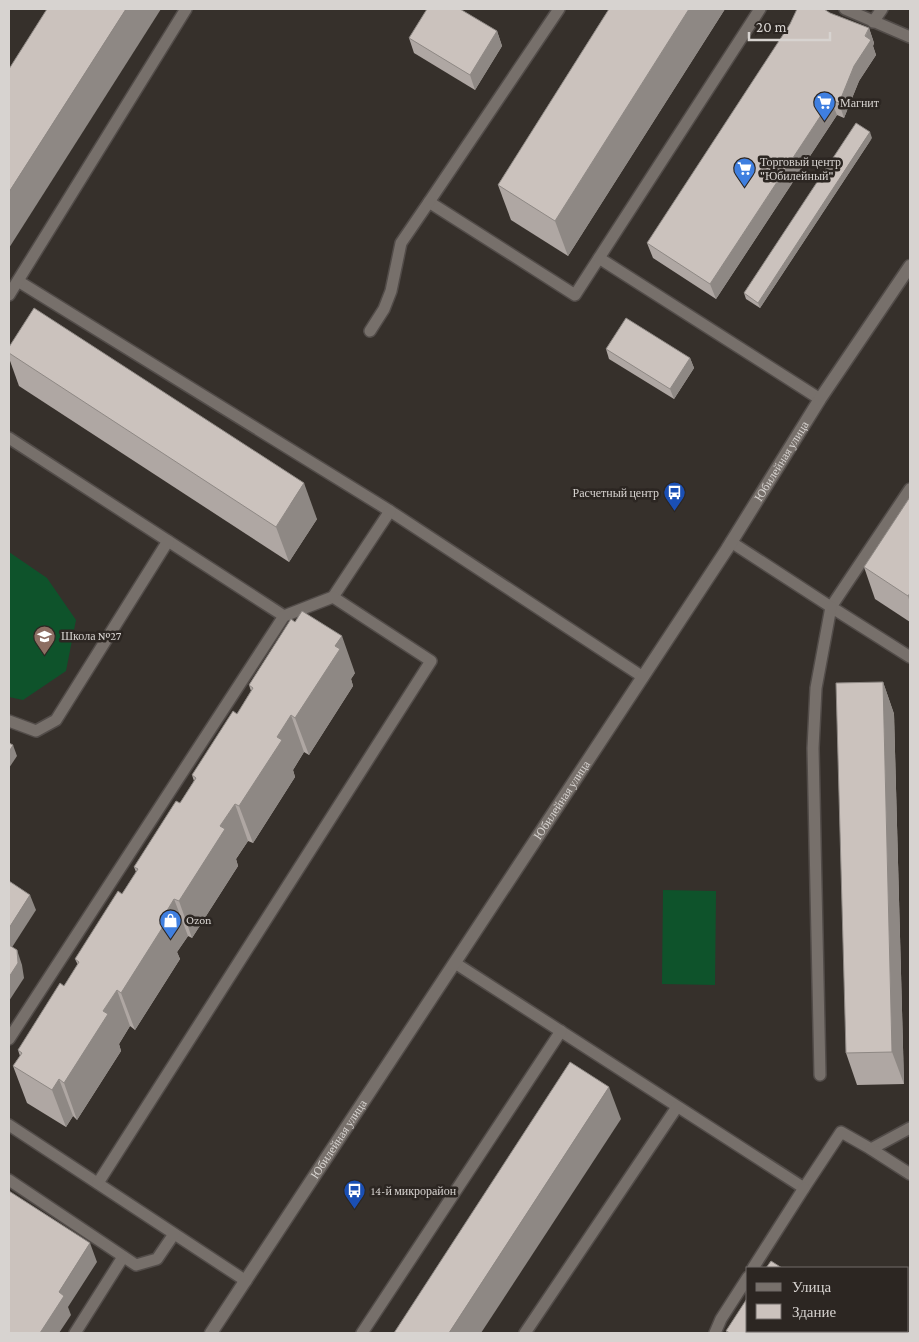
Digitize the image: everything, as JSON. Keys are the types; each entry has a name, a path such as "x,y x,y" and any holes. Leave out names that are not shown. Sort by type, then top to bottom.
{"street":[{"name":"Юбилейная улица","path":"213,1333 731,542 820,400 910,266"}],"lane":[{"path":"9,295 186,9"},
{"path":"370,331 384,309 391,290 401,243 558,9"},
{"path":"430,202 575,295 760,9"},
{"path":"845,9 910,38"},
{"path":"873,22 882,9"},
{"path":"599,258 820,400"},
{"path":"18,282 390,511 643,677"},
{"path":"9,438 284,616"},
{"path":"820,1075 813,748 816,688 832,607 910,488"},
{"path":"9,1039 284,616 333,598 390,511"},
{"path":"9,721 36,731 56,720 168,541"},
{"path":"731,542 910,657"},
{"path":"98,1183 432,661 333,598"},
{"path":"455,963 804,1188"},
{"path":"362,1333 561,1032"},
{"path":"526,1333 677,1106"},
{"path":"9,1125 246,1281"},
{"path":"871,1149 910,1128"},
{"path":"754,1267 841,1132 910,1174"},
{"path":"9,1180 136,1265 157,1259 174,1234"},
{"path":"75,1333 123,1257"},
{"path":"715,1333 746,1280"}],"green space":[{"path":"9,552 47,578 76,620 66,671 23,700 9,697"},
{"path":"663,890 716,891 715,985 662,984"}],"building":[{"path":"47,9 126,9 9,192 9,69"},
{"path":"427,9 460,9 497,31 470,75 409,38"},
{"path":"609,9 689,9 555,221 498,185"},
{"name":"Торговый центр \"Юбилейный\"","path":"797,9 824,9 869,28 865,36 871,40 854,66 839,103 831,100 710,284 647,243 790,24"},
{"path":"856,123 870,132 758,303 744,293"},
{"path":"34,308 304,483 276,527 9,353 9,347"},
{"path":"626,318 690,358 670,389 606,349"},
{"path":"910,497 910,593 908,596 864,567"},
{"path":"302,611 342,636 335,646 340,649 295,718 291,715 277,737 282,740 239,806 235,804 220,826 225,829 179,901 174,899 162,919 166,922 121,993 117,990 103,1011 108,1014 64,1083 59,1079 52,1090 13,1066 22,1053 18,1050 60,983 64,986 79,962 75,959 118,891 122,894 138,869 134,867 176,801 180,803 196,778 192,775 233,711 237,714 253,688 249,685 291,619 295,622"},
{"path":"883,682 892,1052 846,1053 836,683"},
{"path":"9,743 13,745 9,752"},
{"path":"9,881 30,895 9,928"},
{"path":"9,945 17,950 18,963 9,977"},
{"path":"570,1062 609,1087 449,1333 394,1333"},
{"path":"9,1191 90,1243 59,1292 64,1296 40,1333 9,1333"},
{"path":"771,1261 780,1267 767,1267"},
{"path":"746,1300 746,1332 858,1332 730,1333 726,1331"},
{"path":"898,1332 900,1333 857,1333"}],"place":[{"name":"Магнит","path":"824,122"},
{"name":"Торговый центр \"Юбилейный\"","path":"744,188"},
{"name":"Расчетный центр","path":"675,512"},
{"name":"Школа №27","path":"45,655"},
{"name":"Ozon","path":"170,939"},
{"name":"14-й микрорайон","path":"355,1210"}]}
